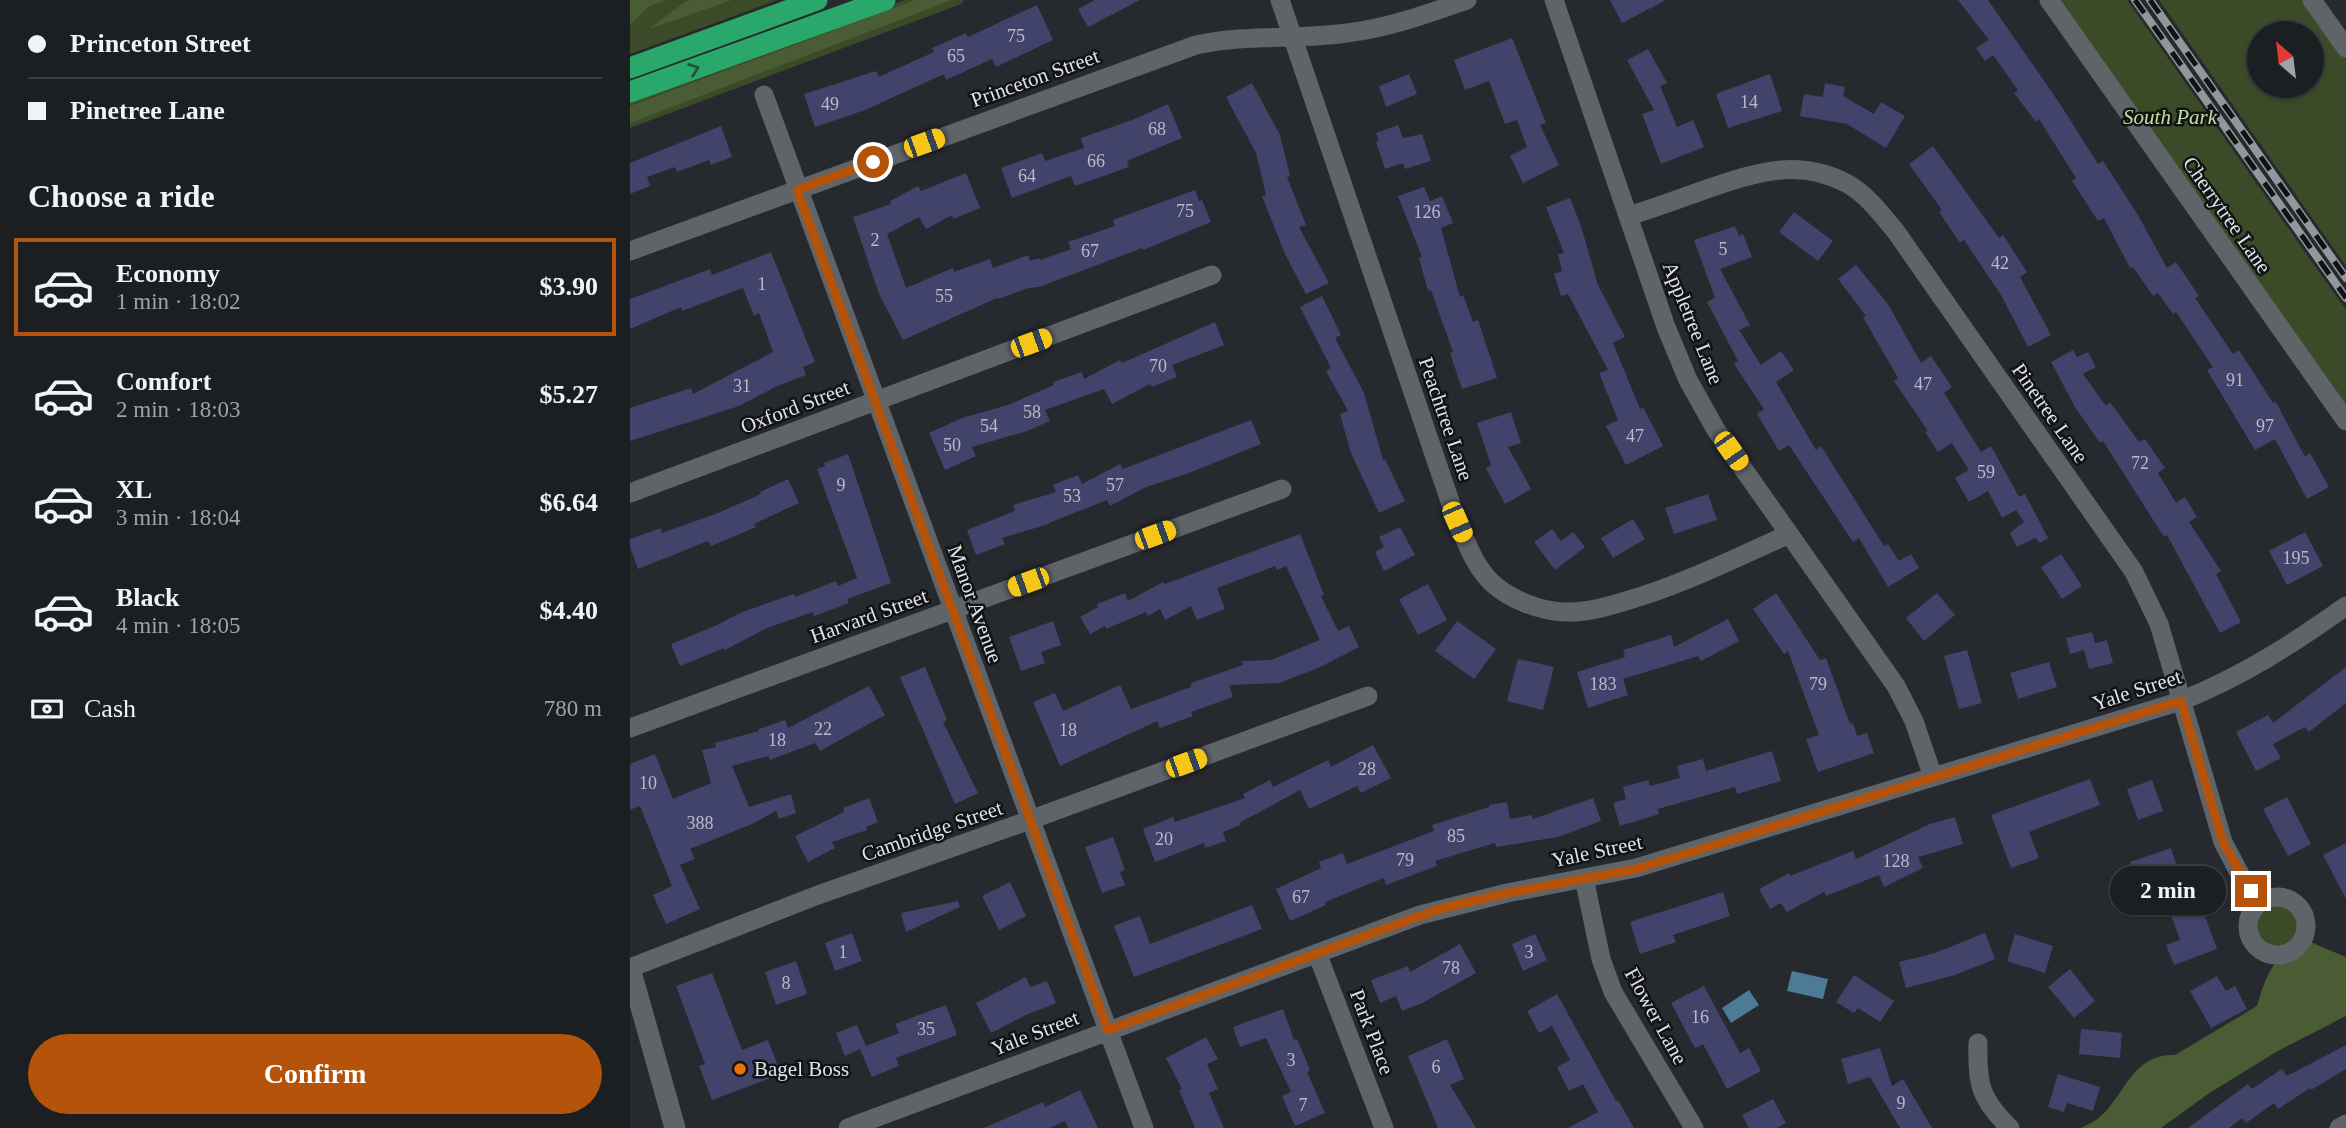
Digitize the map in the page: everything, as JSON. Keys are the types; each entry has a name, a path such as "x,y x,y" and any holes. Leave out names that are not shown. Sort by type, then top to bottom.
{"highway":[{"path":"630,68 817,0"},
{"path":"630,92 886,0"}],"main road":[{"path":"630,968 675,1128"}],"street":[{"name":"Peachtree Lane","path":"1280,0 1457,522 1476,564 1492,582 1506,594 1541,609 1587,611 1611,606 1686,581 1790,534"},
{"name":"Princeton Street","path":"630,251 1177,51 1213,41 1346,34 1398,24 1467,0"},
{"name":"Appletree Lane","path":"1554,0 1666,327 1688,380 1716,430 1896,686 1914,721 1933,777"},
{"name":"Cherrytree Lane","path":"2049,0 2346,421"},
{"path":"2312,0 2346,48"},
{"name":"Manor Avenue","path":"764,95 1144,1128"},
{"name":"Pinetree Lane","path":"1629,216 1758,172 1783,169 1821,173 1848,184 1864,195 1894,229 2134,572 2159,624 2223,842 2243,880 2262,902"},
{"name":"Oxford Street","path":"630,494 1212,275"},
{"name":"Harvard Street","path":"630,728 1282,489"},
{"name":"Yale Street","path":"848,1128 1439,909 1507,893 1636,869 2181,701 2266,661 2346,606"},
{"name":"Cambridge Street","path":"630,968 818,895 1368,696"},
{"name":"Flower Lane","path":"1584,878 1601,958 1613,992 1694,1128"},
{"name":"Park Place","path":"1317,953 1384,1128"},
{"path":"1978,1043 1980,1087 1986,1102 2010,1128"},
{"path":"2339,1128 2346,1124"}],"green space":[{"path":"630,0 778,0 630,54"},
{"path":"630,0 665,0 648,7 630,25"},
{"path":"732,0 649,29 685,2"},
{"path":"904,0 964,0 961,4 630,128 630,100"},
{"path":"915,0 952,0 630,123 630,106"},
{"name":"South Park","path":"2049,0 2127,0 2346,310 2346,421"},
{"path":"2159,0 2312,0 2346,48 2346,266"},
{"path":"2277,897 2293,902 2301,910 2306,926 2301,942 2293,950 2277,955 2261,950 2253,942 2248,926 2253,910 2261,902"},
{"path":"2303,939 2346,957 2346,1016 2276,1052 2208,1094 2161,1128 2081,1128 2110,1107 2132,1076 2149,1060 2175,1055 2257,1006 2272,967 2281,956"}],"water":[{"path":"1792,971 1828,979 1823,999 1787,991"},
{"path":"1749,990 1759,1005 1731,1023 1722,1008"}],"building":[{"path":"1095,0 1140,0 1088,27 1078,9"},
{"path":"1610,0 1666,0 1622,23"},
{"path":"1958,0 1988,0 2098,164 2103,161 2138,215 2167,268 2176,262 2199,296 2195,298 2233,354 2239,350 2273,403 2276,402 2305,457 2310,453 2329,487 2307,499 2275,439 2255,450 2207,370 2213,367 2176,312 2173,314 2158,293 2153,296 2133,267 2130,268 2104,218 2098,221 2072,181 2076,178 2039,119 2036,122 2014,93 2018,90 1993,55 1985,61 1976,48 1989,40"},
{"path":"1037,5 1053,40 996,67 992,59 946,80 944,74 865,110 815,127 804,94 876,71 879,77 934,52 932,48 966,33 968,37"},
{"path":"1512,38 1546,123 1540,125 1559,165 1523,183 1510,156 1527,147 1517,120 1505,124 1489,81 1465,90 1454,60"},
{"path":"1648,49 1667,83 1660,86 1677,127 1693,120 1704,147 1661,164 1642,114 1654,110 1627,60"},
{"path":"1409,74 1417,94 1386,107 1379,86"},
{"path":"1770,74 1782,111 1728,128 1716,94"},
{"path":"1252,83 1280,135 1290,176 1287,177 1306,225 1299,227 1329,283 1306,294 1285,254 1262,196 1266,195 1256,153 1226,97"},
{"path":"1825,83 1845,87 1843,96 1874,114 1881,102 1905,116 1886,148 1847,124 1800,116 1804,94 1823,97"},
{"path":"1168,104 1182,138 1127,161 1129,167 1075,186 1071,176 1012,198 1001,168 1042,153 1045,161 1084,148 1081,138"},
{"path":"1398,125 1403,138 1422,134 1431,161 1405,169 1403,163 1385,169 1376,142 1379,141 1376,133"},
{"path":"721,126 732,157 711,165 709,160 677,172 675,167 647,177 650,186 630,194 630,163"},
{"path":"1933,146 1999,238 2003,235 2027,272 2020,277 2051,335 2028,347 2001,295 1964,240 1960,243 1939,212 1942,210 1909,164"},
{"path":"966,173 980,208 953,219 952,215 926,229 919,217 887,234 906,288 953,268 954,272 990,259 993,268 1028,255 1030,261 1040,260 1071,249 1068,242 1115,226 1113,220 1195,190 1211,222 1143,250 1142,248 1039,287 997,298 903,340 879,294 853,217 891,204 890,201 918,186 921,191"},
{"path":"1424,187 1430,201 1442,196 1453,223 1441,228 1460,297 1463,295 1473,322 1478,320 1497,378 1462,389 1450,353 1453,352 1431,290 1428,291 1419,258 1422,257 1398,196"},
{"path":"1570,198 1598,285 1625,337 1613,343 1640,409 1643,407 1663,446 1626,465 1606,426 1618,420 1599,373 1608,370 1568,294 1561,296 1554,274 1562,271 1558,254 1564,253 1546,207"},
{"path":"1794,212 1833,241 1818,261 1779,232"},
{"path":"1735,226 1739,236 1743,234 1752,257 1720,269 1750,325 1739,330 1761,365 1781,351 1794,370 1776,382 1816,450 1821,446 1884,546 1888,544 1899,561 1911,554 1919,568 1888,587 1859,538 1853,542 1789,445 1779,451 1757,414 1764,409 1734,364 1738,361 1707,302 1715,298 1694,240"},
{"path":"771,252 815,362 803,367 806,375 777,386 739,406 630,441 630,408 691,388 693,394 773,352 759,313 754,316 743,288 682,311 681,307 630,329 630,299 710,269 712,275"},
{"path":"1856,265 1888,304 1921,363 1931,356 1952,387 1944,393 1981,452 1991,446 2019,497 2025,494 2048,538 2040,543 2035,538 2017,547 2010,533 2024,522 2016,510 2002,518 1988,491 1969,502 1955,478 1969,470 1952,443 1938,452 1925,432 1928,431 1894,381 1898,378 1863,317 1866,316 1838,279"},
{"path":"1322,296 1341,335 1335,338 1364,393 1383,460 1385,459 1405,501 1379,513 1351,453 1340,414 1348,411 1326,371 1331,368 1300,307"},
{"path":"1215,322 1224,345 1172,365 1177,377 1152,387 1150,384 1112,404 1104,389 1045,410 1050,421 1027,431 972,447 976,456 945,470 929,433 962,418 1008,405 1054,385 1053,382 1082,372 1084,379 1120,360 1122,363"},
{"path":"2073,350 2077,357 2088,352 2096,367 2083,374 2106,406 2110,402 2139,442 2145,439 2165,468 2158,473 2176,503 2185,497 2197,517 2189,522 2221,571 2216,574 2241,622 2220,633 2167,535 2164,537 2103,441 2100,443 2075,407 2051,362"},
{"path":"1511,412 1521,443 1508,447 1531,489 1505,504 1486,468 1491,465 1477,423"},
{"path":"1251,420 1261,444 1146,487 1110,506 1107,500 1049,524 1002,538 1005,544 976,555 967,530 1015,511 1013,505 1056,492 1053,485 1078,475 1082,484 1120,464 1123,469"},
{"path":"848,454 891,583 847,599 849,603 814,616 813,612 767,628 725,650 724,648 680,666 671,644 742,612 794,594 795,597 836,581 838,586 857,578 817,469 825,466 824,463"},
{"path":"788,479 799,503 754,524 756,527 711,546 708,541 638,569 630,539 661,528 662,533 718,513"},
{"path":"1708,494 1717,520 1674,534 1665,508"},
{"path":"1633,519 1645,539 1613,558 1601,538"},
{"path":"1400,527 1415,555 1384,571 1375,552 1384,547 1379,537"},
{"path":"1552,529 1561,541 1573,532 1585,547 1555,570 1534,542"},
{"path":"2305,532 2323,566 2287,585 2269,551"},
{"path":"1300,534 1324,595 1321,596 1338,631 1349,626 1359,647 1318,668 1279,683 1229,685 1233,697 1191,712 1193,716 1160,728 1157,721 1060,766 1033,702 1055,693 1063,711 1120,685 1131,709 1191,687 1191,683 1243,665 1242,661 1271,660 1320,640 1286,566 1277,570 1275,566 1217,588 1225,609 1197,620 1191,606 1165,620 1160,609 1148,616 1146,612 1090,634 1080,617 1098,607 1097,604 1125,593 1128,601 1163,582 1165,584"},
{"path":"2061,554 2082,586 2062,599 2041,567"},
{"path":"1428,584 1447,620 1418,635 1399,599"},
{"path":"1776,593 1820,660 1826,658 1850,724 1853,723 1857,736 1867,733 1874,753 1818,772 1806,739 1819,735 1788,651 1784,654 1753,609"},
{"path":"1937,593 1955,615 1924,641 1906,618"},
{"path":"1728,619 1739,641 1701,661 1698,656 1623,679 1628,695 1588,708 1577,672 1625,657 1623,650 1671,635 1674,647"},
{"path":"1053,621 1061,645 1041,652 1045,663 1021,671 1009,637"},
{"path":"1457,621 1496,649 1474,679 1435,651"},
{"path":"2092,632 2095,643 2107,640 2113,663 2089,669 2084,650 2070,654 2066,638"},
{"path":"1967,650 1982,703 1959,709 1944,656"},
{"path":"1518,659 1554,667 1543,710 1507,701"},
{"path":"2049,662 2057,687 2018,699 2010,673"},
{"path":"925,667 947,720 943,722 978,793 955,804 900,677"},
{"path":"2346,667 2346,703 2309,732 2305,727 2273,744 2281,758 2256,771 2236,732 2268,715 2273,723"},
{"path":"869,686 885,715 820,751 815,743 770,760 768,756 732,766 749,807 791,794 796,813 779,819 776,811 752,824 690,849 695,859 680,865 700,909 666,924 653,895 672,886 640,806 630,810 630,764 655,754 673,799 711,783 702,750 716,747 715,743 759,731 785,720 788,728"},
{"path":"1373,745 1391,778 1361,793 1357,786 1309,809 1300,790 1223,832 1226,841 1205,848 1204,843 1155,862 1143,829 1173,817 1175,822 1245,798 1243,794 1270,780 1273,787 1328,760 1331,767"},
{"path":"1772,751 1781,781 1737,794 1735,787 1658,809 1659,814 1620,826 1613,803 1626,799 1623,787 1648,780 1650,786 1680,778 1677,766 1703,759 1706,771"},
{"path":"2090,779 2100,805 2029,832 2039,858 2011,868 1991,815"},
{"path":"2152,780 2163,811 2138,820 2127,789"},
{"path":"2287,797 2311,844 2288,856 2263,809"},
{"path":"869,798 878,822 866,827 867,830 832,842 835,848 808,862 795,836 844,812 843,808"},
{"path":"1593,798 1601,821 1558,837 1496,847 1495,843 1435,861 1437,866 1386,885 1384,878 1325,902 1326,905 1290,921 1276,889 1321,868 1319,862 1343,853 1347,864 1434,831 1432,825 1489,805 1507,802 1510,819 1532,815 1533,819"},
{"path":"1955,817 1963,844 1918,857 1923,868 1884,887 1879,875 1826,896 1824,892 1787,912 1781,903 1770,909 1759,889 1789,873 1790,876 1853,851 1856,859 1930,824"},
{"path":"1113,837 1125,870 1120,872 1125,885 1102,893 1085,847"},
{"path":"2346,843 2346,899 2323,855"},
{"path":"2171,848 2189,904 2199,900 2217,949 2174,965 2166,945 2180,940 2164,895 2160,897 2152,873 2135,878 2130,862"},
{"path":"1010,882 1026,916 999,930 982,896"},
{"path":"1723,892 1730,916 1673,935 1676,942 1640,954 1630,922"},
{"path":"958,901 960,907 906,932 901,913"},
{"path":"1252,905 1262,929 1134,977 1114,926 1140,916 1150,944"},
{"path":"852,933 862,961 835,971 825,943"},
{"path":"1985,933 1995,959 1955,975 1906,988 1899,962 1935,953"},
{"path":"1535,934 1547,960 1523,971 1512,944"},
{"path":"2015,934 2053,946 2045,973 2007,961"},
{"path":"1460,944 1476,973 1402,1011 1396,996 1380,1003 1371,980 1408,966 1410,972"},
{"path":"796,961 807,994 776,1005 765,972"},
{"path":"2070,969 2095,1001 2074,1018 2048,987"},
{"path":"712,973 742,1050 768,1040 781,1074 712,1100 699,1066 705,1064 676,986"},
{"path":"1854,975 1894,1001 1880,1022 1858,1008 1854,1013 1836,1002"},
{"path":"2217,976 2226,991 2235,986 2247,1009 2211,1028 2190,991"},
{"path":"1026,977 1030,987 1047,981 1056,1003 991,1033 976,1003"},
{"path":"1704,986 1740,1053 1749,1048 1761,1071 1727,1089 1703,1044 1695,1048 1671,1003"},
{"path":"1557,994 1616,1101 1618,1100 1634,1128 1568,1128 1598,1112 1583,1084 1569,1091 1557,1067 1570,1060 1552,1026 1539,1033 1527,1011"},
{"path":"946,1005 957,1035 896,1058 899,1066 872,1077 860,1049 845,1056 836,1033 857,1025 866,1046 899,1033 895,1024"},
{"path":"1283,1009 1294,1040 1297,1039 1310,1070 1307,1072 1325,1113 1295,1126 1282,1096 1291,1092 1266,1038 1240,1047 1233,1027"},
{"path":"2081,1029 2122,1033 2120,1058 2079,1054"},
{"path":"1206,1037 1218,1059 1207,1064 1218,1089 1209,1093 1224,1128 1195,1128 1179,1090 1182,1089 1166,1058"},
{"path":"1447,1039 1464,1079 1450,1085 1476,1128 1438,1128 1408,1056"},
{"path":"2346,1045 2346,1069 2278,1109 2274,1103 2246,1123 2242,1118 2229,1128 2188,1128 2248,1084 2252,1089 2282,1069 2287,1076"},
{"path":"1880,1048 1892,1086 1903,1079 1932,1128 1900,1128 1870,1077 1848,1084 1841,1059"},
{"path":"2058,1074 2100,1087 2093,1111 2067,1103 2064,1112 2048,1107"},
{"path":"1080,1090 1098,1128 1068,1128 1065,1121 1050,1128 984,1128 1043,1102 1045,1107"},
{"path":"1773,1099 1786,1123 1777,1128 1749,1128 1742,1115"}],"railway":[{"path":"2135,0 2346,298"},
{"path":"2150,0 2346,278"}],"place":[{"name":"Bagel Boss","path":"740,1069"}],"route":[{"path":"873,162 797,190 1108,1030 1439,909 1507,893 1636,869 2181,701 2223,842 2251,891"}]}
